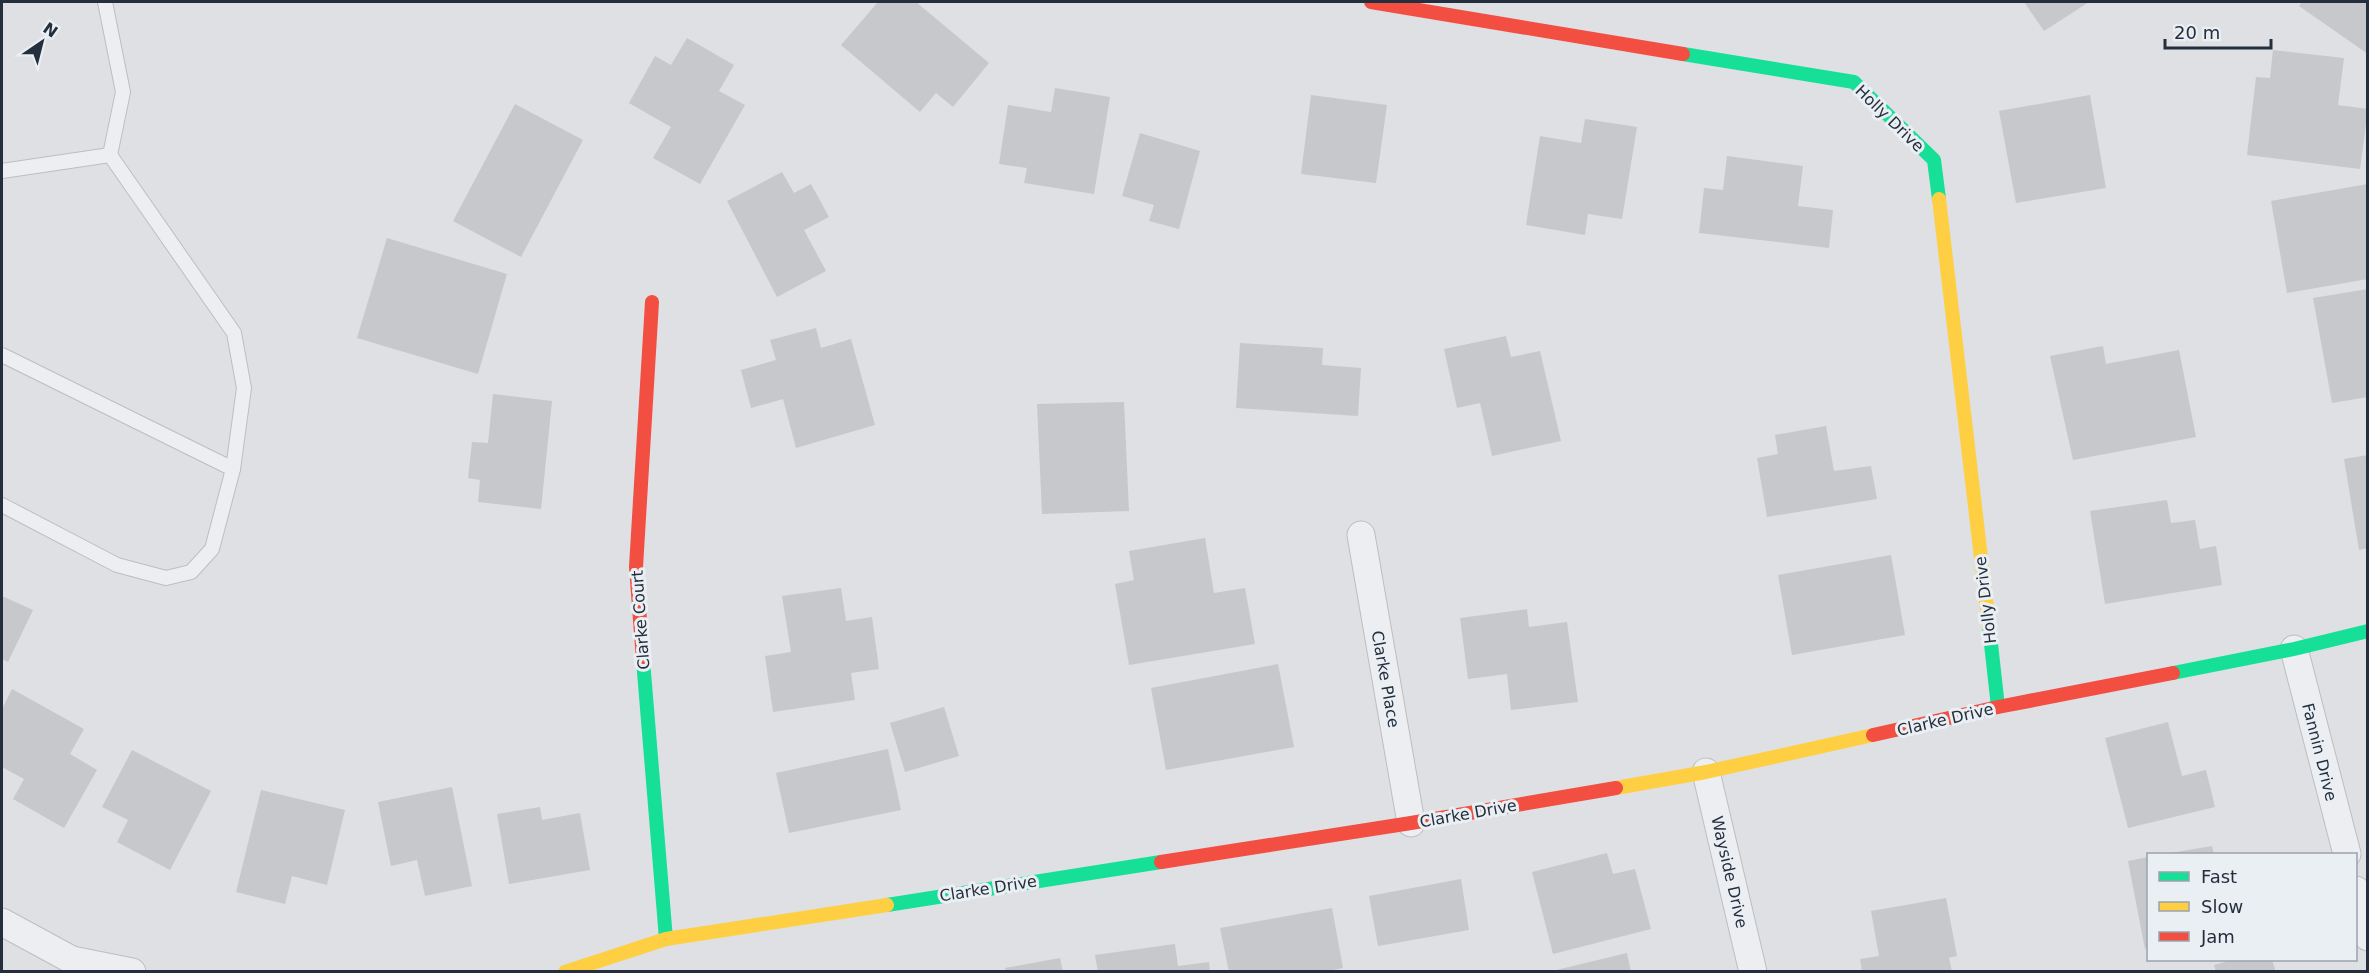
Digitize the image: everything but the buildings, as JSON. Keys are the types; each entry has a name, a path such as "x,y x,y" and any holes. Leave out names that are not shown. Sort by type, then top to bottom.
{"street":[{"name":"Holly Drive","path":"1371,2 1854,82 1934,160 1998,707"},
{"name":"Clarke Court","path":"652,302 636,567 666,939"},
{"name":"Clarke Place","path":"1361,535 1411,823"},
{"name":"Clarke Drive","path":"565,972 666,939 1411,823 1706,772 1998,707 2294,649 2367,631"},
{"name":"Fannin Drive","path":"2294,649 2346,853"},
{"name":"Wayside Drive","path":"1706,772 1753,972"},
{"path":"2357,898 2367,937"},
{"path":"2,922 72,960 132,972"}],"lane":[{"path":"2,505 117,565 166,578 191,572 212,549 234,469 244,388 234,333 110,154 123,92 105,2"},
{"path":"2,171 110,154"},
{"path":"2,355 234,469"}],"traffic: fast":[{"path":"1683,54 1854,82 1934,160 1939,199"},
{"path":"1989,626 1998,707"},
{"path":"2173,673 2294,649 2368,631"},
{"path":"643,660 666,939"},
{"path":"887,905 1161,862"}],"traffic: slow":[{"path":"1939,199 1989,626"},
{"path":"1616,788 1706,772 1873,735"},
{"path":"565,972 666,939 887,905"}],"traffic: jam":[{"path":"1371,2 1683,54"},
{"path":"643,660 636,567 652,302"},
{"path":"1873,735 1998,707 2173,673"},
{"path":"1161,862 1616,788"}]}
